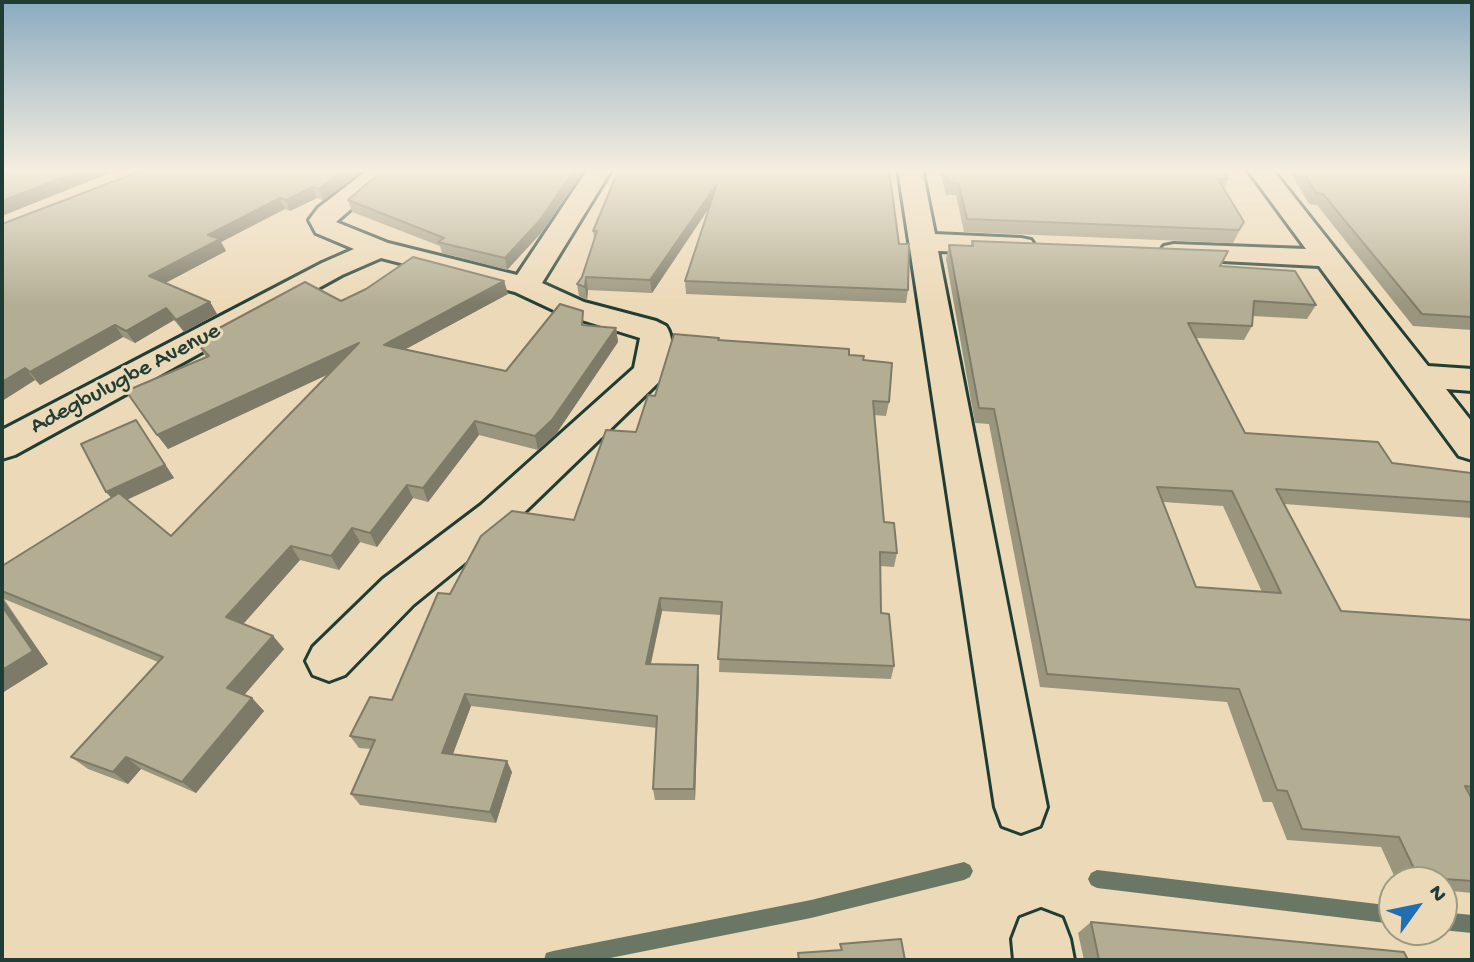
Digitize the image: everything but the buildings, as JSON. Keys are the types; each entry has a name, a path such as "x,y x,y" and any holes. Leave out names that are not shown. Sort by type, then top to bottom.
{"street":[{"path":"329,661 398,592 495,516 650,372 655,333 573,308 525,286 378,249 325,227 322,220 330,214"},
{"path":"525,286 571,214"},
{"path":"919,214 1021,807"},
{"path":"1292,214 1472,447"},
{"path":"924,242 1047,247"},
{"name":"Adegbulugbe Avenue","path":"2,446 332,269 378,249"},
{"path":"1155,251 1324,258"},
{"path":"1420,376 1472,380"}],"waterway":[{"path":"553,960 811,909 964,871"},
{"path":"1097,879 1378,913"},
{"path":"1458,923 1472,924"}]}
